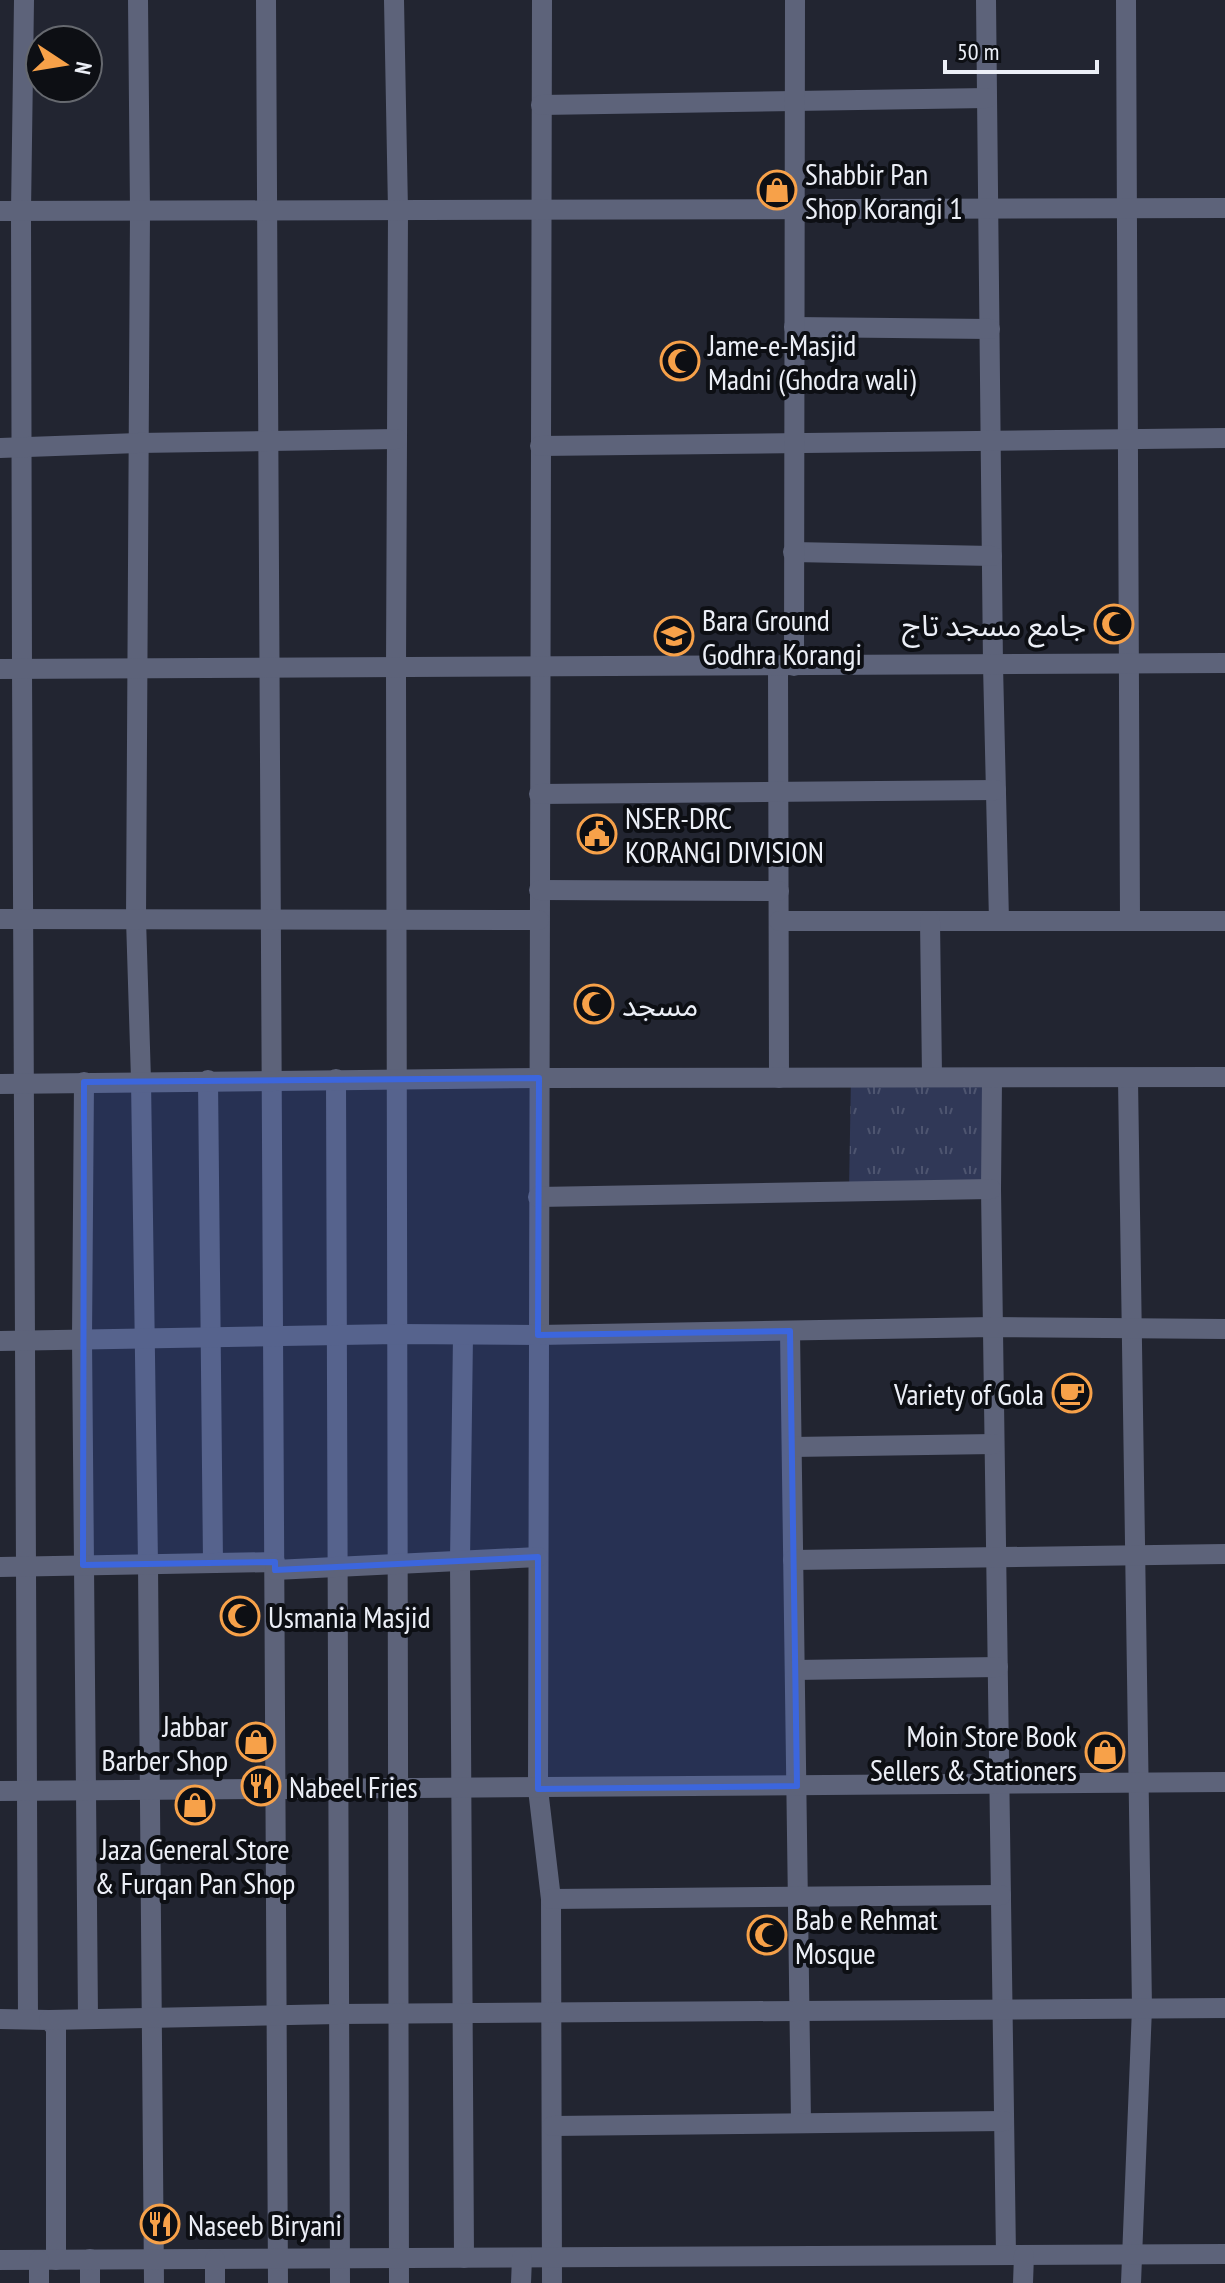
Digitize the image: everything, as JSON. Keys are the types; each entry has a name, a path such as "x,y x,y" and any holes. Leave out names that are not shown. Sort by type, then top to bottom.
{"street":[{"path":"24,0 21,447 28,2019"},
{"path":"138,0 140,211 136,919 151,1791 154,2283"},
{"path":"266,0 278,2283"},
{"path":"394,0 398,210 399,2283"},
{"path":"542,0 538,1789 551,1899 552,2283"},
{"path":"779,1078 779,791 793,552 795,443 795,0"},
{"path":"986,0 999,921"},
{"path":"1126,0 1130,921"},
{"path":"541,105 987,98"},
{"path":"0,211 1225,208"},
{"path":"794,327 990,329"},
{"path":"540,446 1225,438"},
{"path":"0,448 397,439"},
{"path":"793,552 992,556"},
{"path":"0,669 1225,663"},
{"path":"539,794 996,790"},
{"path":"539,890 779,891"},
{"path":"0,919 539,920"},
{"path":"779,921 1225,921"},
{"path":"930,921 932,1076"},
{"path":"0,1084 141,1080 1225,1077"},
{"path":"336,1079 340,2283"},
{"path":"992,1079 1004,2121 1015,2255 1023,2283"},
{"path":"1128,1079 1142,2008 1131,2283"},
{"path":"208,1080 213,1563"},
{"path":"84,1082 82,1339 88,2018"},
{"path":"538,1197 991,1189"},
{"path":"0,1341 993,1327 1225,1329"},
{"path":"790,1331 801,2123"},
{"path":"463,1335 460,1561 464,2258"},
{"path":"792,1447 994,1444"},
{"path":"793,1560 1225,1554"},
{"path":"0,1567 213,1563 337,1567 538,1557"},
{"path":"795,1670 998,1667"},
{"path":"0,1791 1225,1782"},
{"path":"551,1899 1001,1895"},
{"path":"0,2019 1225,2008"},
{"path":"39,2283 48,2260 56,2028 49,2020"},
{"path":"552,2126 1004,2121"},
{"path":"0,2260 1225,2254"},
{"path":"521,2283 522,2258"},
{"path":"90,2259 90,2283"},
{"path":"215,2259 215,2283"}],"highlighted area":[{"path":"539,1078 538,1335 790,1331 797,1786 538,1789 538,1557 275,1570 275,1562 83,1565 84,1082"}],"green space":[{"path":"851,1077 992,1079 991,1189 849,1190"}],"place":[{"name":"Shabbir Pan Shop Korangi 1","path":"777,190"},
{"name":"Jame-e-Masjid Madni (Ghodra wali)","path":"680,361"},
{"name":"جامع مسجد تاج","path":"1114,624"},
{"name":"Bara Ground Godhra Korangi","path":"674,636"},
{"name":"NSER-DRC KORANGI DIVISION","path":"597,834"},
{"name":"مسجد","path":"594,1004"},
{"name":"Variety of Gola","path":"1072,1393"},
{"name":"Usmania Masjid","path":"240,1616"},
{"name":"Jabbar Barber Shop","path":"256,1742"},
{"name":"Moin Store Book Sellers & Stationers","path":"1105,1752"},
{"name":"Nabeel Fries","path":"261,1786"},
{"name":"Jaza General Store & Furqan Pan Shop","path":"195,1805"},
{"name":"Bab e Rehmat Mosque","path":"767,1935"},
{"name":"Naseeb Biryani","path":"160,2224"}]}
